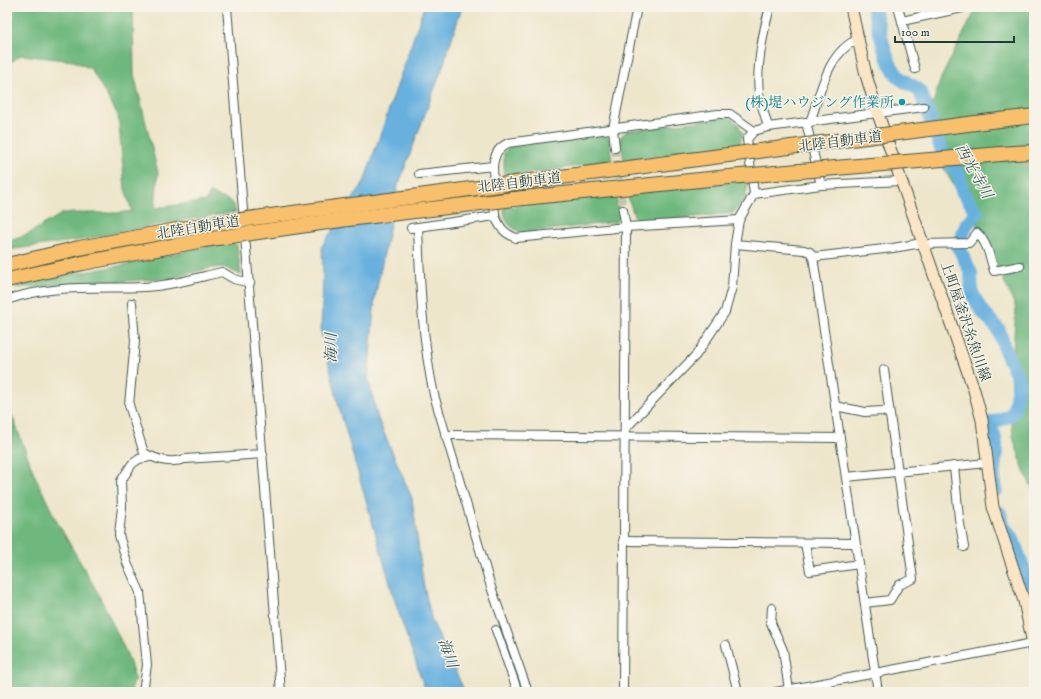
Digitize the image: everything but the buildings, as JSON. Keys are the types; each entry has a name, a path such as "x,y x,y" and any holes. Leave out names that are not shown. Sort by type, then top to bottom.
{"highway":[{"name":"北陸自動車道","path":"7,265 79,248 203,225 1034,116"},
{"name":"北陸自動車道","path":"7,280 83,263 204,240 348,219 514,199 729,177 1034,152"}],"main road":[{"name":"上町屋釜沢糸魚川線","path":"851,7 878,114 976,397 982,420 993,507 1024,601 1033,646"}],"street":[{"path":"227,7 240,191 250,283 281,692"},
{"path":"615,148 613,129 637,7"},
{"path":"768,127 759,93 759,66 770,7"},
{"path":"898,7 915,69"},
{"path":"902,21 962,8"},
{"path":"821,185 808,122 832,61 850,42 858,39"},
{"path":"625,433 696,355 725,312 732,287 735,244 739,220 754,194 747,139 754,131 768,127 924,107"},
{"path":"739,220 626,227 516,238 506,234 499,227 495,216 493,166 495,154 499,148 508,143 718,114 730,114 754,131"},
{"path":"419,174 493,166"},
{"path":"754,194 821,185 900,181"},
{"path":"623,210 626,227 623,692"},
{"path":"495,216 414,227 427,364 445,435 491,587 528,692"},
{"path":"813,257 893,248 922,243 969,243 977,233 982,238 994,270 1020,266"},
{"path":"735,244 804,250 810,252 813,257 878,692"},
{"path":"7,300 31,294 71,288 144,287 181,282 222,272 234,279 250,283"},
{"path":"132,303 136,341 129,405 144,453 150,456 175,462 185,459 263,454"},
{"path":"865,603 890,600 899,585 913,579 884,370"},
{"path":"835,406 865,412 884,411 890,415"},
{"path":"445,435 625,433 840,438"},
{"path":"143,692 147,665 140,592 127,563 119,535 122,507 121,481 132,464 139,459 150,456"},
{"path":"846,477 987,462"},
{"path":"954,466 959,518 964,547"},
{"path":"624,541 855,543"},
{"path":"805,543 810,571 859,564"},
{"path":"772,608 771,623 783,650 789,690"},
{"path":"496,630 518,692"},
{"path":"726,644 738,692"},
{"path":"776,692 1033,646"}],"green space":[{"path":"7,7 133,7 134,74 158,173 155,208 206,201 210,193 232,202 236,212 173,222 81,240 7,250 7,242 28,234 63,213 118,213 132,211 125,189 118,115 91,69 74,61 21,55 7,65"},
{"path":"977,7 1034,7 1034,492 1024,471 1013,437 1011,412 1012,365 1016,308 984,236 944,169 932,137 932,106 941,78"},
{"path":"729,117 738,124 743,134 739,146 624,160 620,138 626,131"},
{"path":"601,134 609,138 612,161 504,177 504,152 510,147"},
{"path":"744,181 748,184 745,199 733,213 646,222 635,218 626,192"},
{"path":"616,194 620,218 616,222 522,233 508,224 504,213 504,208 539,202"},
{"path":"226,242 237,245 241,275 224,267 210,268 172,278 16,288 17,284 129,264"},
{"path":"7,402 35,476 56,520 98,593 127,654 135,678 131,692 9,692 7,686"}],"water":[{"name":"海川","path":"424,7 462,7 443,66 398,186 375,297 368,378 378,419 412,498 423,582 432,621 465,692 426,692 398,611 339,407 321,332 323,274 322,246 364,182"}],"waterway":[{"name":"西光寺川","path":"873,7 889,62 901,79 920,91 943,154 959,175 962,191 977,212 967,224 962,235 959,248 971,273 972,293 981,310 999,330 1005,350 1019,380 1014,411 1009,416 991,423 989,426 995,436 996,442 994,476 996,490"},
{"name":"西光寺川","path":"1000,513 1004,528 1012,537 1032,592 1034,614"}],"tunnel":[{"path":"615,148 623,210"}],"place":[{"name":"(株)堤ハウジング作業所","path":"902,102"}]}
